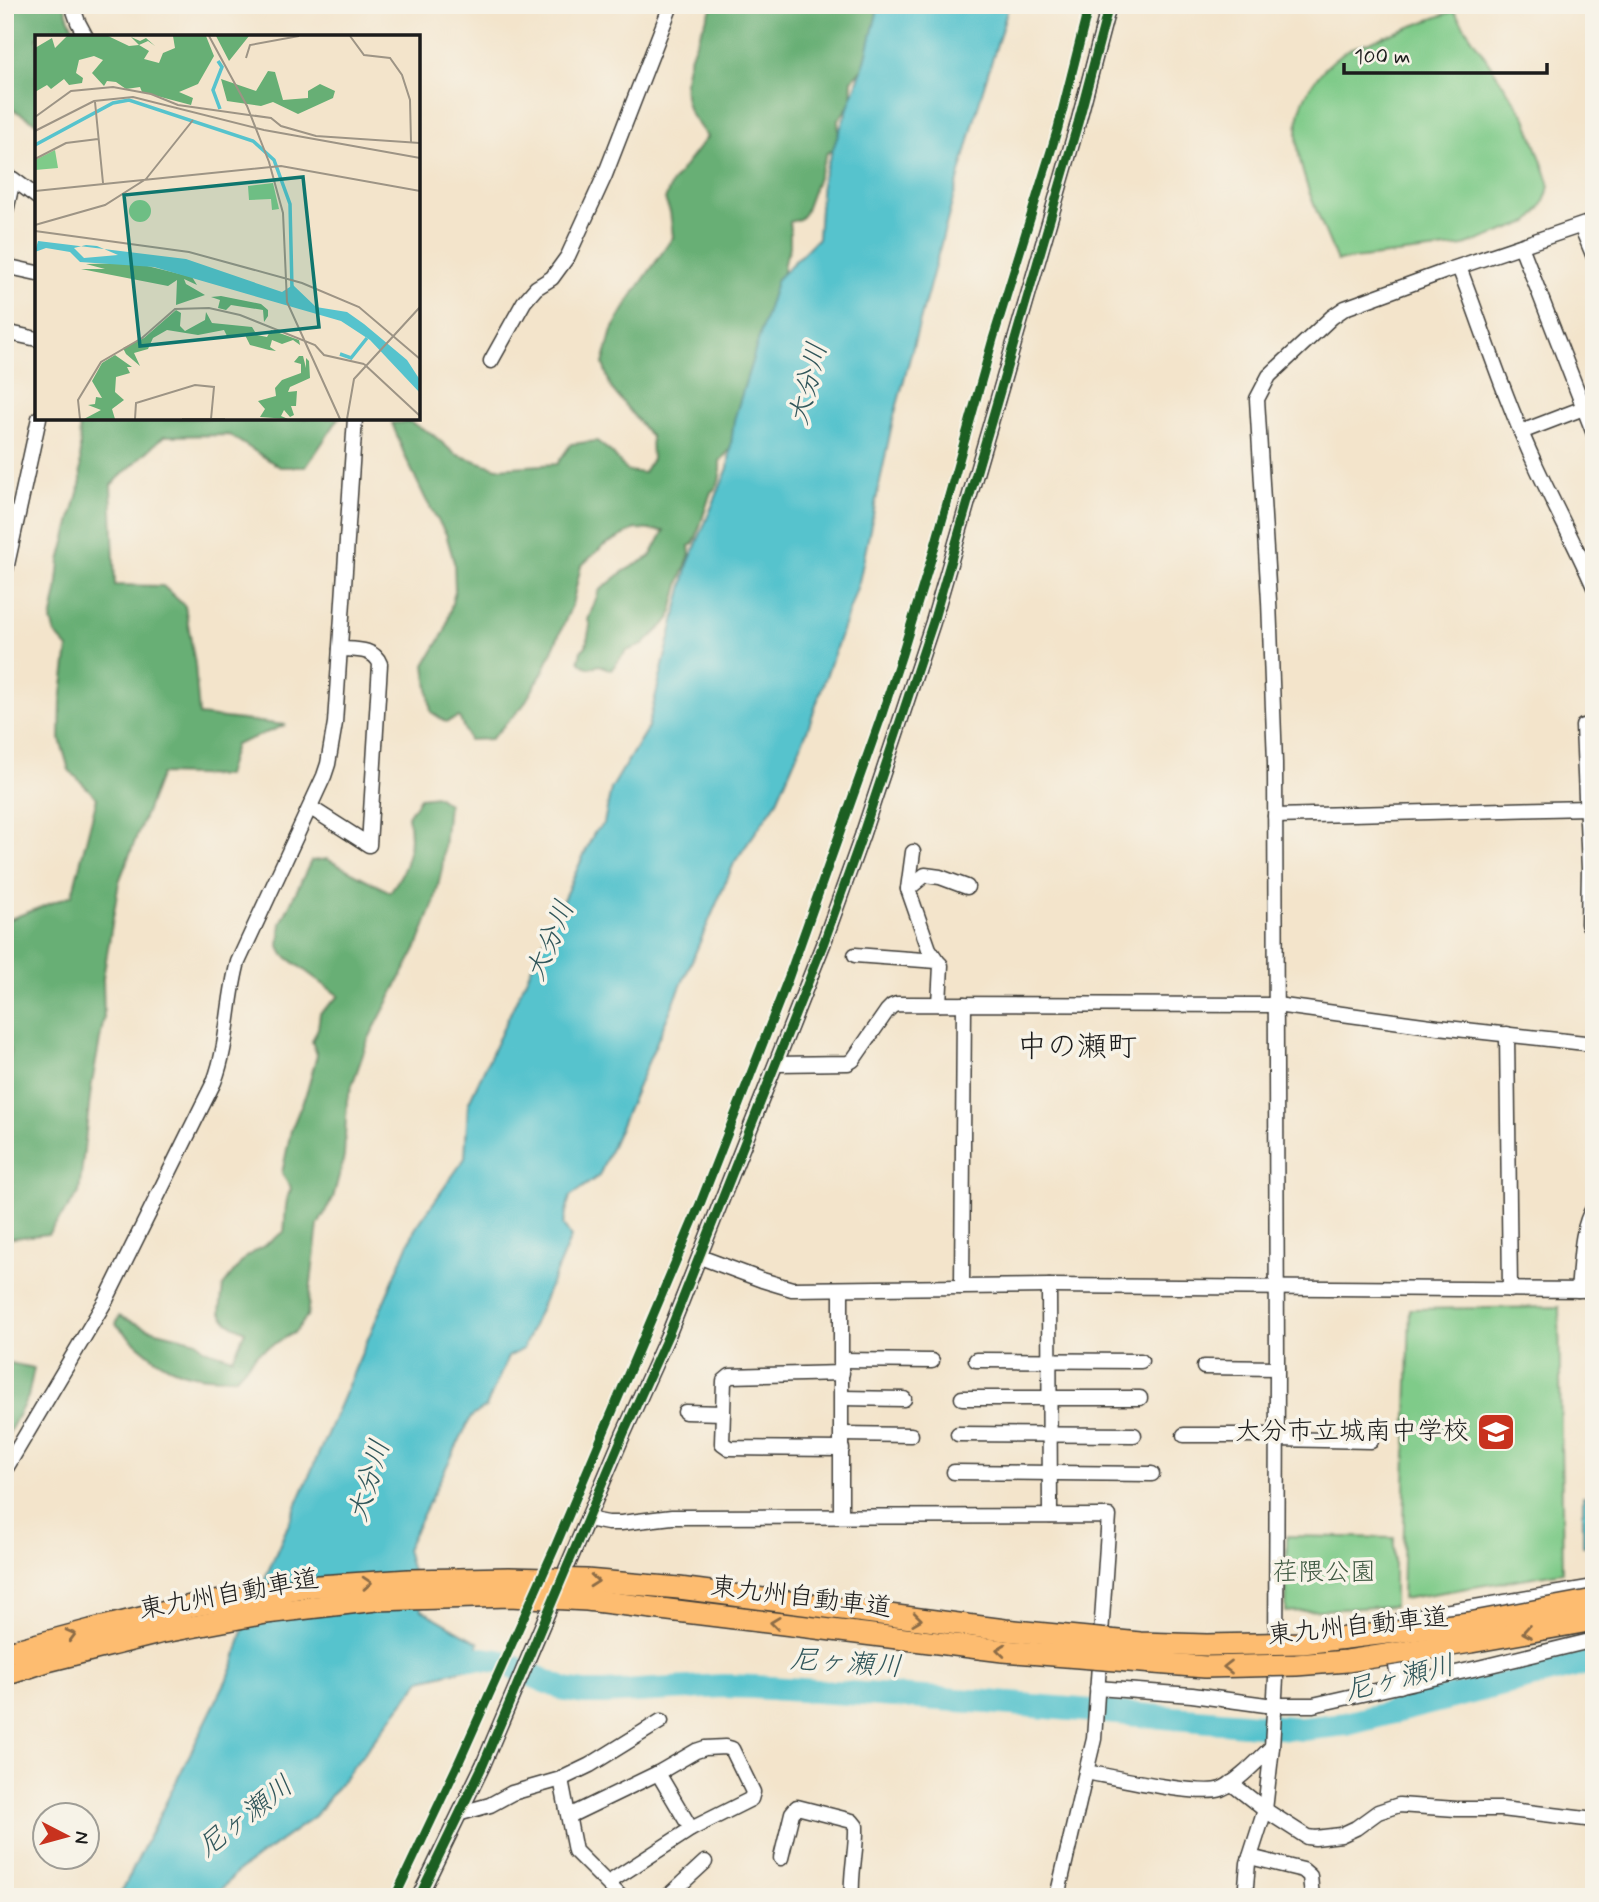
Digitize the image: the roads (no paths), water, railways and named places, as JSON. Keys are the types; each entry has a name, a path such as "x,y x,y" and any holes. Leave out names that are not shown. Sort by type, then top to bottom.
{"highway":[{"name":"東九州自動車道","path":"5,1653 191,1606 304,1587 409,1580 586,1580 679,1588 1005,1630 1140,1643 1207,1646 1302,1643 1346,1638 1469,1623 1594,1600"},
{"name":"東九州自動車道","path":"5,1675 47,1661 159,1633 266,1613 376,1600 509,1596 587,1600 1003,1651 1205,1667 1347,1661 1594,1620"}],"street":[{"path":"72,5 85,35"},
{"path":"491,361 524,302 536,288 552,278 568,256 605,175 671,5"},
{"path":"419,1897 461,1813 669,1333 821,950 933,622 1109,5"},
{"path":"5,216 13,180 35,196"},
{"path":"1245,1897 1250,1857 1265,1810 1272,1747 1277,1437 1275,816 1269,601 1257,399 1269,376 1338,312 1355,303 1588,223 1594,257"},
{"path":"1521,246 1589,406 1594,435"},
{"path":"5,266 35,273"},
{"path":"1459,267 1521,432 1594,587"},
{"path":"5,332 35,339"},
{"path":"1521,432 1589,406"},
{"path":"5,574 9,539 38,420"},
{"path":"5,1470 97,1316 214,1082 225,1046 238,962 324,776 335,723 355,420"},
{"path":"311,808 369,845 380,664 375,654 370,652 340,649"},
{"path":"1583,726 1590,869 1588,924"},
{"path":"1275,816 1587,808"},
{"path":"913,852 908,889 929,949 941,965 939,1004"},
{"path":"908,889 925,875 940,877 967,887"},
{"path":"855,955 937,961"},
{"path":"777,1064 848,1063 853,1060 891,1006 897,1004 1276,1005 1438,1027 1594,1044"},
{"path":"962,1287 964,1004"},
{"path":"1507,1034 1510,1290"},
{"path":"1578,1290 1588,1215 1594,1207"},
{"path":"700,1257 792,1289 1049,1286 1594,1290"},
{"path":"1049,1286 1050,1516"},
{"path":"841,1289 841,1516"},
{"path":"975,1360 1141,1361"},
{"path":"842,1449 729,1448 722,1443 724,1381 730,1376 932,1361"},
{"path":"1204,1367 1277,1368"},
{"path":"842,1398 904,1399"},
{"path":"962,1398 1140,1398"},
{"path":"685,1412 723,1413"},
{"path":"842,1434 911,1435"},
{"path":"958,1434 1134,1435"},
{"path":"1184,1434 1371,1441"},
{"path":"954,1472 1152,1474"},
{"path":"587,1519 615,1523 672,1517 1108,1516 1094,1738 1057,1897"},
{"path":"1400,1686 1391,1635 1393,1626 1402,1619 1594,1587"},
{"path":"1097,1688 1192,1695 1274,1705 1313,1705 1594,1640"},
{"path":"461,1813 490,1805 512,1793 561,1779 590,1765 661,1721"},
{"path":"569,1816 658,1773 700,1749 725,1747 735,1752 753,1792 751,1799 691,1829 608,1883"},
{"path":"1086,1772 1200,1791 1218,1790 1231,1783 1272,1747"},
{"path":"658,1773 691,1829"},
{"path":"561,1779 575,1851 621,1897"},
{"path":"1231,1783 1265,1810 1307,1837 1315,1838 1341,1835 1378,1812 1399,1805 1502,1809 1594,1820"},
{"path":"781,1858 792,1813 797,1807 852,1821 856,1826 856,1835 851,1872 852,1897"},
{"path":"1250,1857 1303,1870 1310,1876 1312,1897"},
{"path":"667,1897 705,1862"}],"water":[{"name":"大分川","path":"879,5 1009,5 981,96 892,424 859,582 807,731 776,803 734,863 599,1176 570,1196 563,1225 571,1237 523,1349 508,1357 486,1407 471,1417 406,1549 422,1610 479,1643 470,1668 421,1680 315,1816 237,1872 214,1897 119,1897 233,1667 243,1630 415,1229 465,1158 468,1104 594,833 604,823 611,789 648,727 688,564 728,468 734,420 777,279 818,238 822,179 865,61"},
{"path":"1583,1496 1594,1496 1594,1546 1583,1546"}],"waterway":[{"name":"尼ヶ瀬川","path":"442,1656 499,1661 566,1690 584,1693 754,1687 988,1702 1303,1729 1346,1724 1594,1661"}],"place":[{"name":"大分市立城南中学校","path":"1496,1432"}],"district":[{"name":"中の瀬町","path":"1077,1047"}],"park label":[{"name":"荏隈公園","path":"1324,1573"}]}
